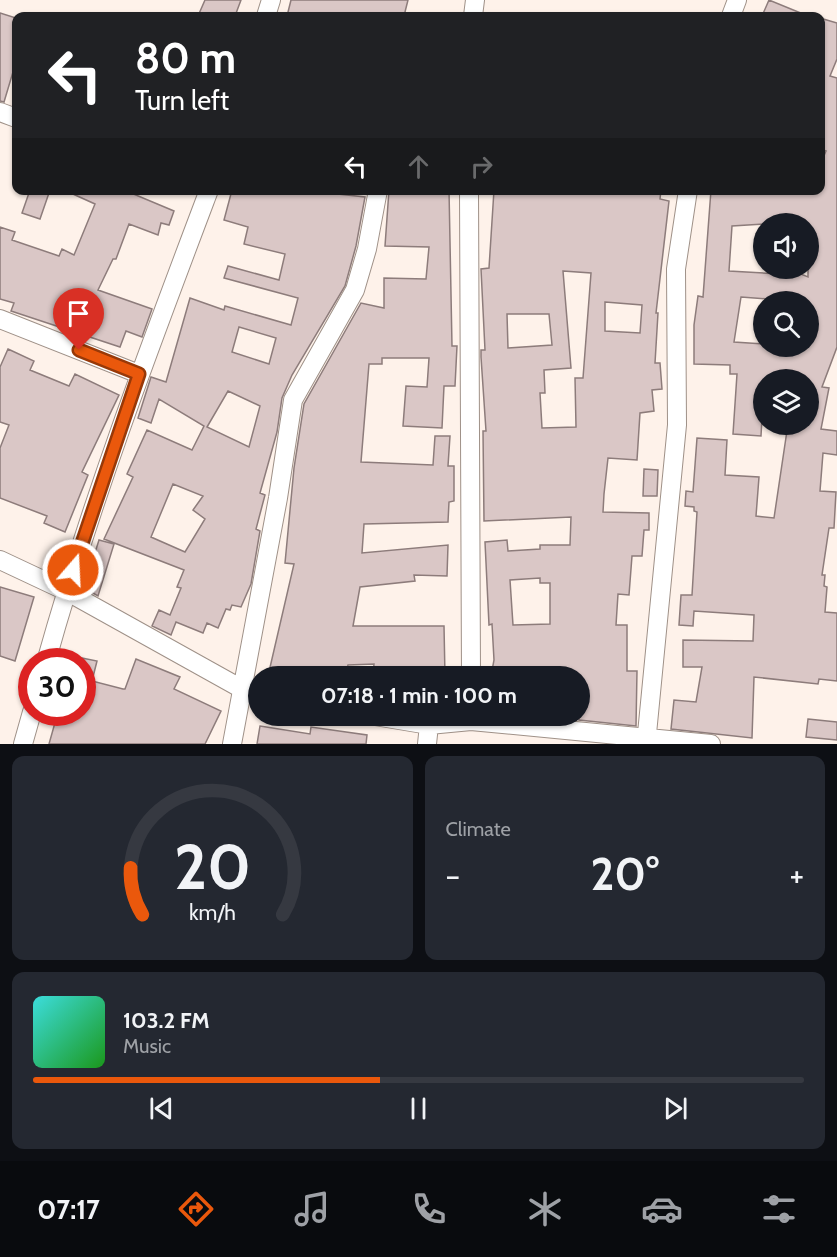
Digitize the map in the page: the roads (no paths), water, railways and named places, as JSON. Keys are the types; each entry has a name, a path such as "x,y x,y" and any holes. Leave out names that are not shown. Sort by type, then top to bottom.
{"street":[{"path":"50,648 66,591 139,374 207,195"},
{"path":"254,666 293,400 355,290 367,249 377,195"},
{"path":"469,195 471,666"},
{"path":"646,741 677,425 676,269 687,195"},
{"path":"0,319 139,374"},
{"path":"0,560 66,591 248,690"},
{"path":"232,744 248,697"},
{"path":"23,744 28,726"},
{"path":"427,744 429,726"},
{"path":"532,726 646,741 711,744"}]}
